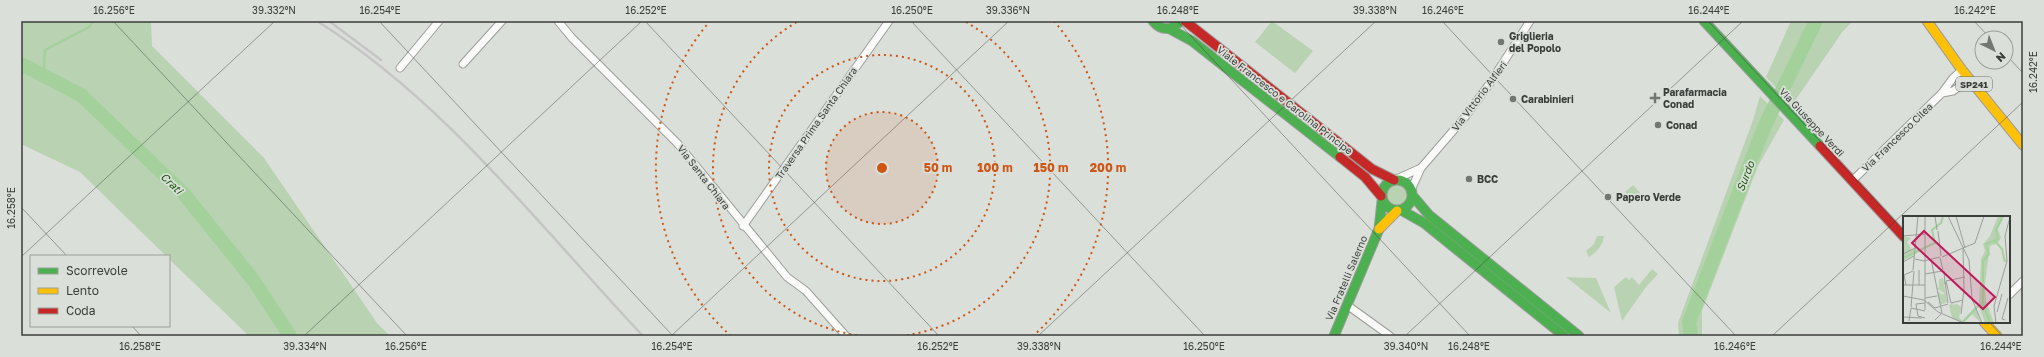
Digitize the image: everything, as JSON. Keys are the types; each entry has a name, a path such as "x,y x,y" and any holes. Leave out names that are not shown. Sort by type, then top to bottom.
{"street":[{"path":"400,68 439,21"},
{"path":"463,64 502,21"},
{"name":"Via Santa Chiara","path":"558,21 572,38 678,144 743,226 787,277 806,291 846,336"},
{"name":"Traversa Prima Santa Chiara","path":"743,226 889,21"},
{"name":"Viale Francesco e Carolina Principe","path":"1153,21 1160,28 1170,29 1182,34 1192,41 1365,177 1388,208 1399,210 1424,223 1564,336"},
{"path":"1170,29 1178,25 1180,21"},
{"name":"Viale Francesco e Carolina Principe","path":"1185,21 1372,169 1383,176 1406,183 1429,215 1579,336"},
{"name":"Via Vittorio Alfieri","path":"1412,193 1422,168 1465,117 1490,84 1530,21"},
{"name":"Via Giuseppe Verdi","path":"1704,21 1903,236"},
{"name":"SP241","path":"1927,21 1962,70 2023,145"},
{"name":"Via Francesco Cilea","path":"1852,181 1942,93 1952,78 1962,70"},
{"name":"Via Francesco Cilea","path":"1942,93 1953,91 1970,80"},
{"name":"Via Vittorio Alfieri","path":"1394,180 1422,168"},
{"path":"1382,199 1383,187 1394,180"},
{"path":"1399,210 1409,205 1412,193"},
{"name":"Via Fratelli Salerno","path":"1334,336 1379,229 1382,199"},
{"name":"Via Fratelli Salerno","path":"1379,229 1399,210"},
{"path":"2010,294 2023,281"},
{"path":"1347,305 1390,336"},
{"path":"1985,323 1997,336"}],"green space":[{"path":"21,21 151,21 152,46 264,158 377,323 390,336 249,336 170,260 170,255 165,255 80,172 21,144"},
{"path":"1272,21 1313,51 1295,73 1255,42"},
{"path":"1791,21 1853,21 1843,31 1792,105 1766,77"},
{"path":"1760,96 1784,120 1758,166 1702,311 1702,336 1679,336 1678,323 1753,120"},
{"path":"1394,185 1402,185 1409,192 1409,200 1402,207 1394,207 1387,200 1387,192"},
{"path":"1633,185 1642,195 1634,202 1625,192"},
{"path":"1597,236 1604,236 1597,251 1589,257 1586,251 1594,244"},
{"path":"1652,269 1658,274 1646,287 1622,321 1614,287 1626,277 1629,280 1632,277 1639,285"},
{"path":"1566,277 1596,278 1611,313"}],"waterway":[{"path":"55,82 44,70 45,50 89,27 93,21"},
{"name":"Surdo","path":"1691,336 1689,322 1758,143 1768,119 1816,21"},
{"name":"Crati","path":"21,64 81,95 184,194 254,281 290,336"}],"railway":[{"path":"317,21 364,53 408,89 450,128 529,210 643,336"},
{"path":"329,21 381,60"}],"traffic: fast":[{"path":"1153,21 1159,27 1163,28 1174,27 1180,21"},
{"path":"1704,21 1820,146"},
{"path":"1170,29 1192,41 1340,157"},
{"path":"1397,180 1408,184 1412,195 1408,206 1397,210 1386,206 1382,195 1386,184 1397,180"},
{"path":"1412,195 1429,215 1579,336"},
{"path":"1334,336 1379,229 1382,201"},
{"path":"1401,210 1424,223 1564,336"}],"traffic: slow":[{"path":"1927,21 1962,70 2023,145"},
{"path":"1379,229 1397,211"},
{"path":"1985,323 1997,336"}],"traffic: jam":[{"path":"1185,21 1372,169 1394,180"},
{"path":"1820,146 1903,236"},
{"path":"1340,157 1365,177 1381,196"}],"place":[{"name":"Griglieria del Popolo","path":"1501,42"},
{"name":"Parafarmacia Conad","path":"1655,98"},
{"name":"Carabinieri","path":"1513,99"},
{"name":"Conad","path":"1658,125"},
{"name":"BCC","path":"1469,179"},
{"name":"Papero Verde","path":"1608,197"}]}
